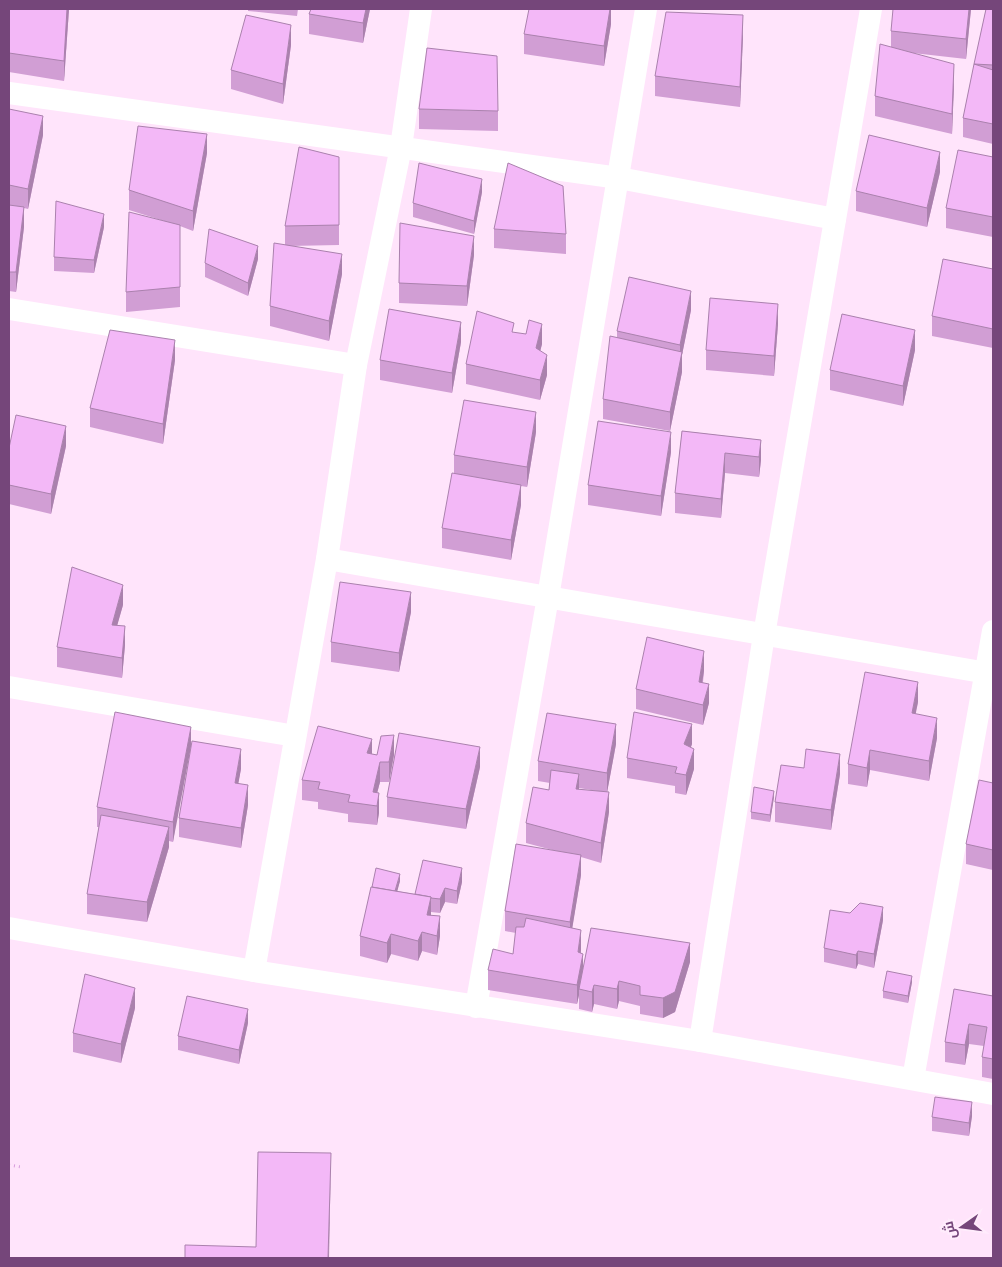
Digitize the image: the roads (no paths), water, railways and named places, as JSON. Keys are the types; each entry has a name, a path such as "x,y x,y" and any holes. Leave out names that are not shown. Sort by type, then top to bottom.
{"street":[{"path":"254,971 327,559 356,365 401,147 421,9"},
{"path":"476,1007 548,597 646,9"},
{"path":"700,1041 764,635 872,9"},
{"path":"9,93 619,178 835,219"},
{"path":"9,310 356,365"},
{"path":"327,559 990,673"},
{"path":"913,1079 990,673 993,631"},
{"path":"9,686 295,736"},
{"path":"9,928 254,971 700,1041 993,1094"}]}
